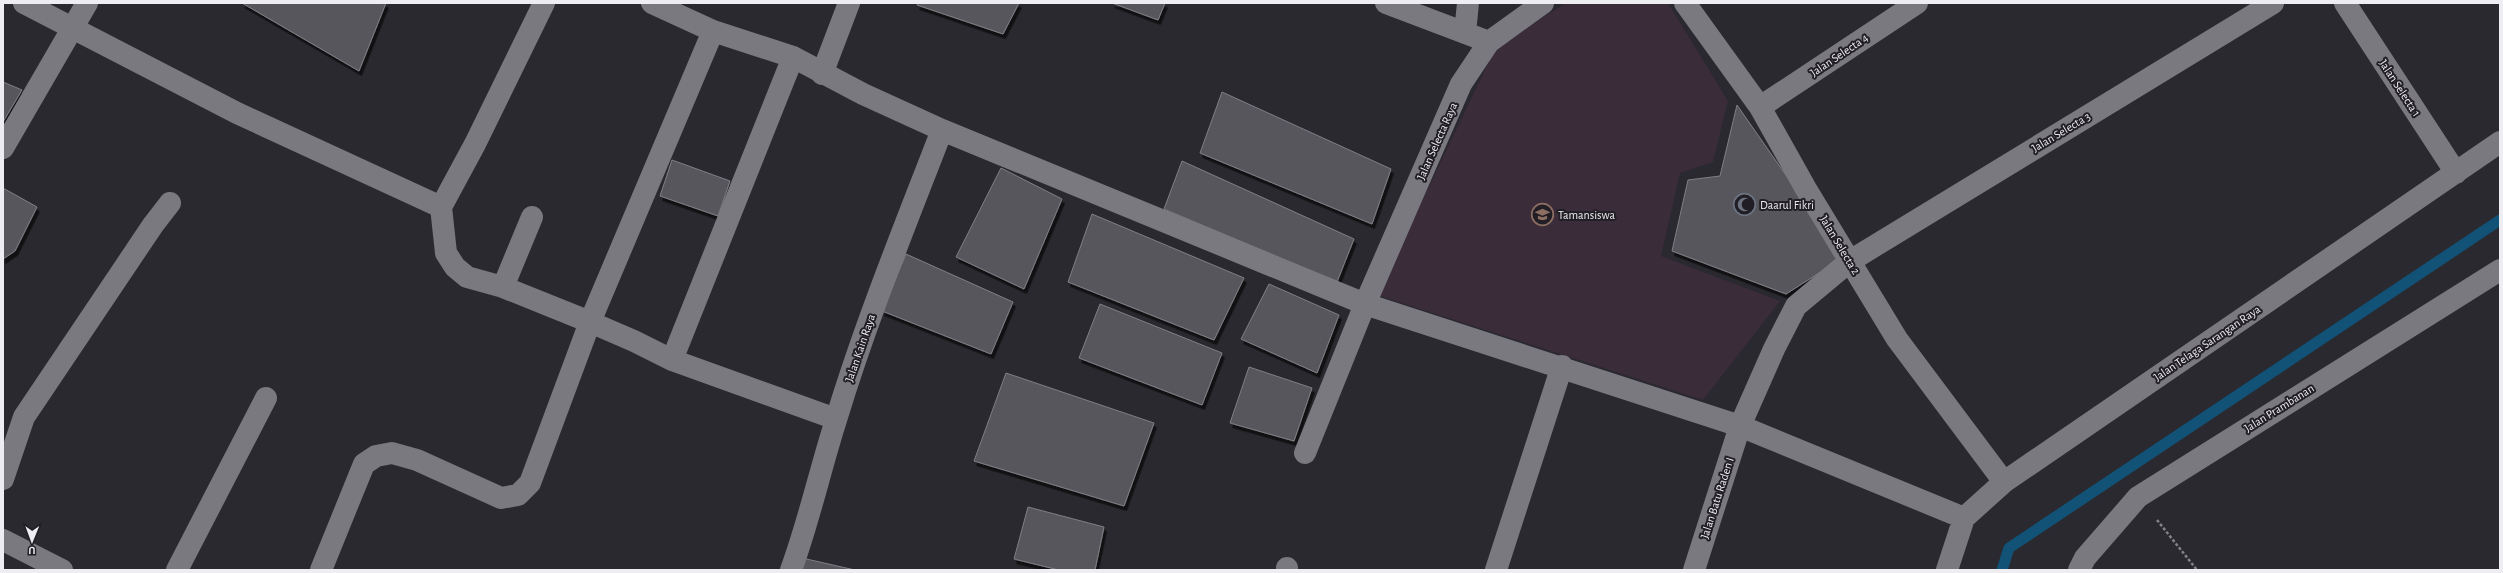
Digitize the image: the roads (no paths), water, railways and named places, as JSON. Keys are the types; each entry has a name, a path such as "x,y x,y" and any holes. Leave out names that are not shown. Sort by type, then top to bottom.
{"street":[{"path":"24,3 247,118 441,207"},
{"path":"3,148 87,3"},
{"path":"544,3 475,144 441,207 444,246 455,267 467,277 503,287 590,322 634,341 672,360 836,419"},
{"path":"652,3 713,31 793,57 822,74 942,130 1365,304 1562,366 1740,426 1964,518"},
{"path":"822,74 849,3"},
{"path":"1386,3 1489,42"},
{"path":"1465,33 1468,3"},
{"name":"Jalan Selecta Raya","path":"1305,453 1365,304 1461,84 1489,42 1543,3"},
{"name":"Jalan Selecta 2","path":"1685,3 1760,107 1897,339 2004,482"},
{"name":"Jalan Selecta 4","path":"1760,107 1917,3"},
{"name":"Jalan Selecta 3","path":"1740,426 1774,349 1796,306 1850,261 2272,3"},
{"name":"Jalan Selecta 1","path":"2345,3 2456,173"},
{"path":"321,570 364,464 376,456 392,453 417,460 501,498 518,495 530,483 590,322 713,31"},
{"path":"672,360 793,57"},
{"name":"Jalan Kain Raya","path":"791,570 800,546 836,419 870,319 942,130"},
{"name":"Jalan Telaga Sarangan Raya","path":"1947,570 1964,518 2004,482 2500,142"},
{"path":"3,479 24,417 153,225 170,203"},
{"path":"503,287 532,217"},
{"name":"Jalan Prambanan","path":"2079,570 2085,558 2138,497 2500,270"},
{"path":"1496,570 1562,366"},
{"path":"177,570 266,398"},
{"name":"Jalan Batu Raden I","path":"1694,570 1740,426"},
{"path":"3,540 62,570"}],"waterway":[{"path":"2002,570 2009,548 2500,220"}],"place":[{"name":"Daarul Fikri","path":"1745,205"},
{"name":"Tamansiswa","path":"1543,215"}]}
